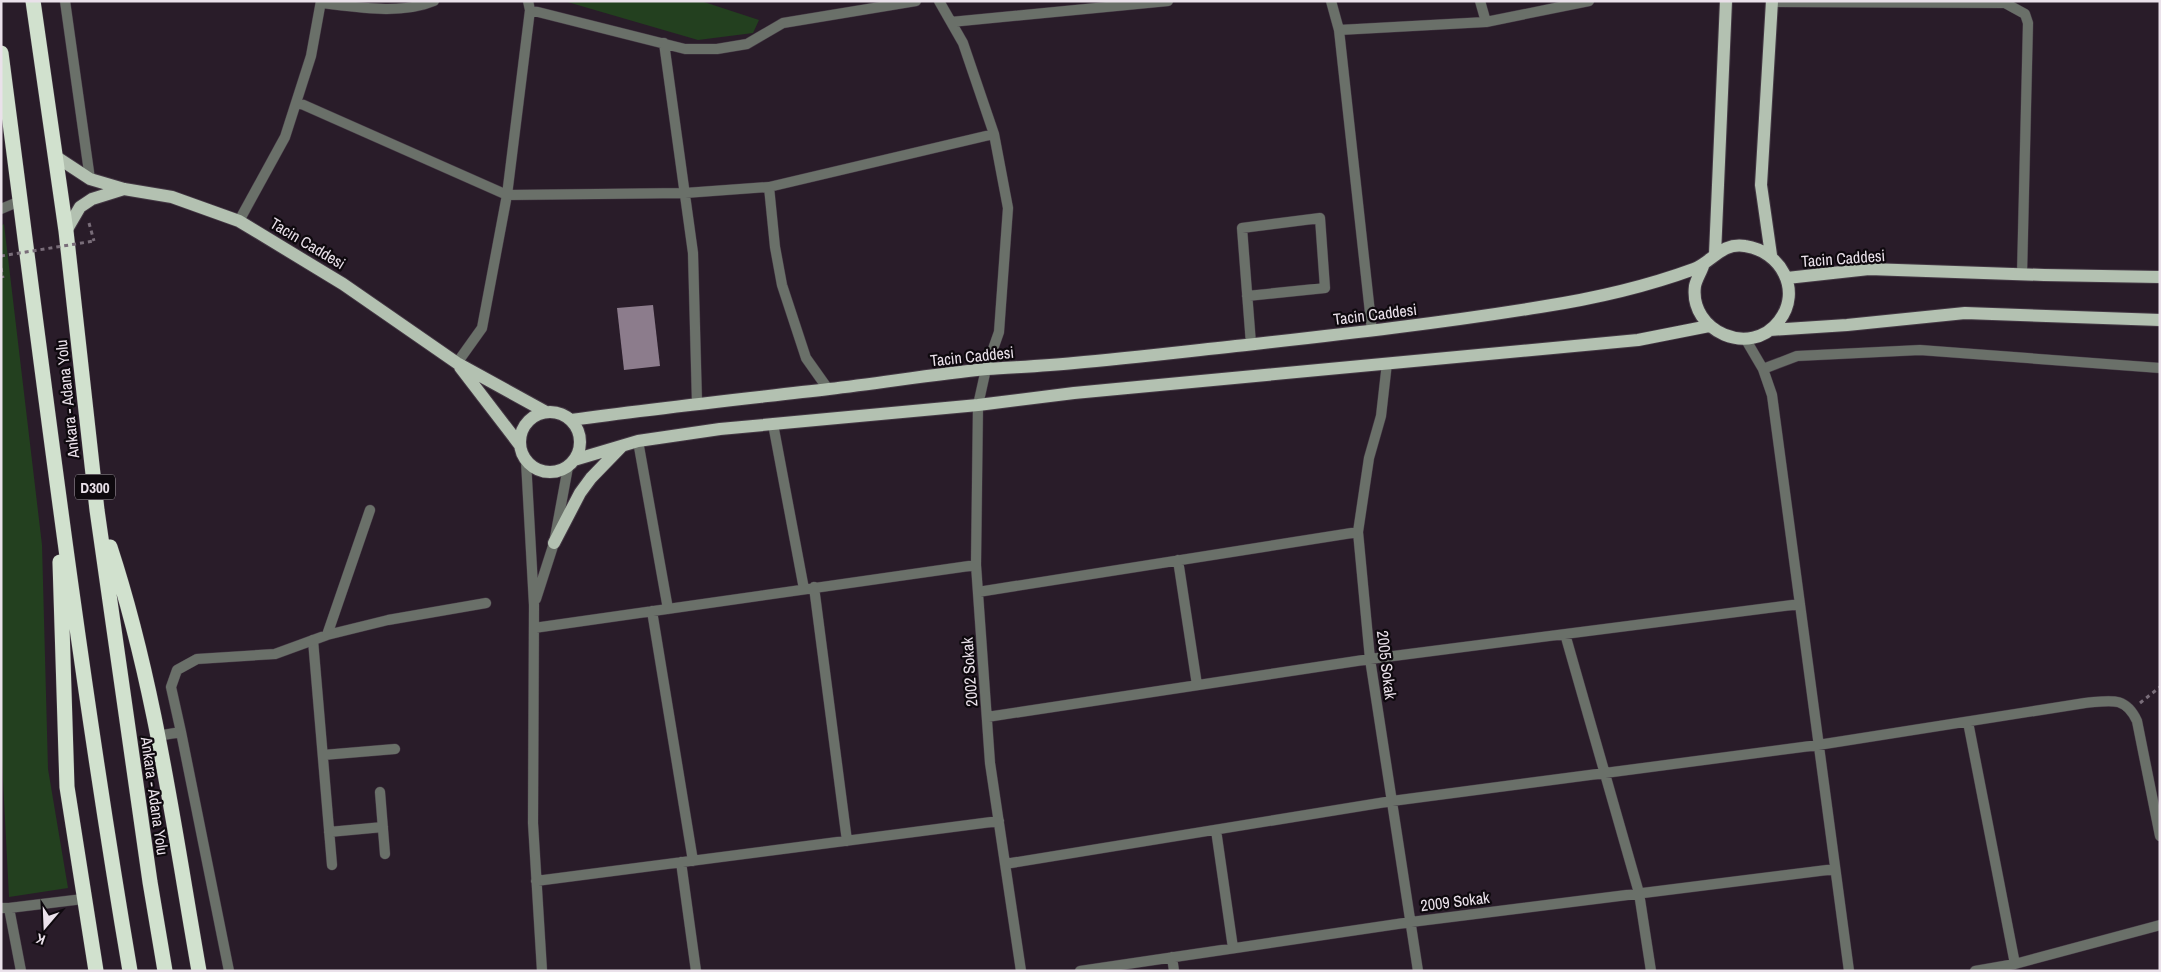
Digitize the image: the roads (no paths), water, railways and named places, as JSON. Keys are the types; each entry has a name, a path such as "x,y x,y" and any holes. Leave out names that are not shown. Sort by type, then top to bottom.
{"highway":[{"name":"Ankara - Adana Yolu","path":"33,1 66,231 97,510 150,882 165,971"},
{"name":"Ankara - Adana Yolu","path":"1,53 60,508 114,879 130,971"},
{"path":"60,508 67,787 83,899 96,971"},
{"path":"97,510 126,596 157,736 199,971"}],"main road":[{"path":"1715,254 1726,1"},
{"path":"1770,255 1761,185 1772,2"},
{"name":"Tacin Caddesi","path":"55,156 90,179 124,189 172,197 239,221 343,284 456,364 546,412"},
{"name":"Tacin Caddesi","path":"66,231 80,207 92,199 124,189"},
{"name":"Tacin Caddesi","path":"571,420 697,403 986,369 1074,364 1372,331 1543,307 1661,281 1703,266 1715,254 1728,247 1743,245 1770,255 1787,278 1869,269 2022,275 2160,277"},
{"path":"1703,266 1695,286 1697,307 1708,326 1727,337 1746,340 1764,334 1777,324 1786,310 1789,295 1787,278"},
{"path":"1770,330 1847,325 1965,313 2160,320"},
{"path":"571,464 580,444 580,435 571,420 563,414 546,412 537,414 523,426 519,444 526,461 533,467 550,472 638,441 720,429 978,405 1074,393 1638,340 1708,326"},
{"name":"Tacin Caddesi","path":"456,364 519,444"},
{"path":"554,543 580,493 591,478 624,445"}],"street":[{"path":"65,1 90,179"},
{"path":"239,221 285,138 311,56 321,2 375,9 406,7 434,1"},
{"path":"456,364 482,328 507,195 529,6 685,49 718,50 747,44 783,23 916,1"},
{"name":"2002 Sokak","path":"940,1 962,44 994,134 1008,208 999,332 986,369 978,405 976,565 990,763 1021,971"},
{"path":"951,22 1069,6 1168,1"},
{"path":"1331,1 1339,30 1372,331"},
{"path":"1480,1 1486,22"},
{"path":"1339,30 1486,22 1589,1"},
{"path":"1772,2 2005,3 2025,14 2028,23 2022,275"},
{"path":"664,43 693,253 697,403"},
{"path":"297,102 507,195 685,193 769,187 994,134"},
{"path":"769,187 775,247 782,285 806,358 828,389"},
{"path":"1,209 20,202"},
{"path":"1247,296 1325,288 1320,218 1242,228 1247,296 1251,344"},
{"path":"1746,340 1763,370 1772,395 1848,971"},
{"path":"1763,370 1797,356 1920,350 2160,368"},
{"name":"2005 Sokak","path":"1387,363 1381,416 1369,458 1358,532 1370,659 1418,971"},
{"path":"773,424 809,588 847,841"},
{"path":"638,441 668,608"},
{"path":"526,461 534,605 533,823 542,971"},
{"path":"534,605 554,543 571,464"},
{"path":"326,635 370,510"},
{"path":"978,592 1358,532"},
{"path":"1178,560 1197,685"},
{"path":"534,628 976,565"},
{"path":"229,971 171,687 177,670 197,659 275,654 326,635 388,620 486,603"},
{"path":"987,717 1370,659 1800,604"},
{"path":"652,611 693,861"},
{"path":"1565,634 1638,894 1651,971"},
{"path":"313,640 332,865"},
{"path":"1005,864 1392,801 1818,745 2085,704 2117,701 2132,710 2137,722 2160,836"},
{"path":"1968,722 2015,964"},
{"path":"157,736 181,732"},
{"path":"323,755 395,749"},
{"path":"380,792 385,854"},
{"path":"536,881 999,821"},
{"path":"329,832 382,827"},
{"path":"1216,830 1233,948"},
{"path":"681,862 696,971"},
{"name":"2009 Sokak","path":"1080,971 1411,922 1835,869"},
{"path":"21,971 5,908 83,899"},
{"path":"1975,971 2015,964 2160,925"},
{"path":"1172,957 1174,971"}]}
